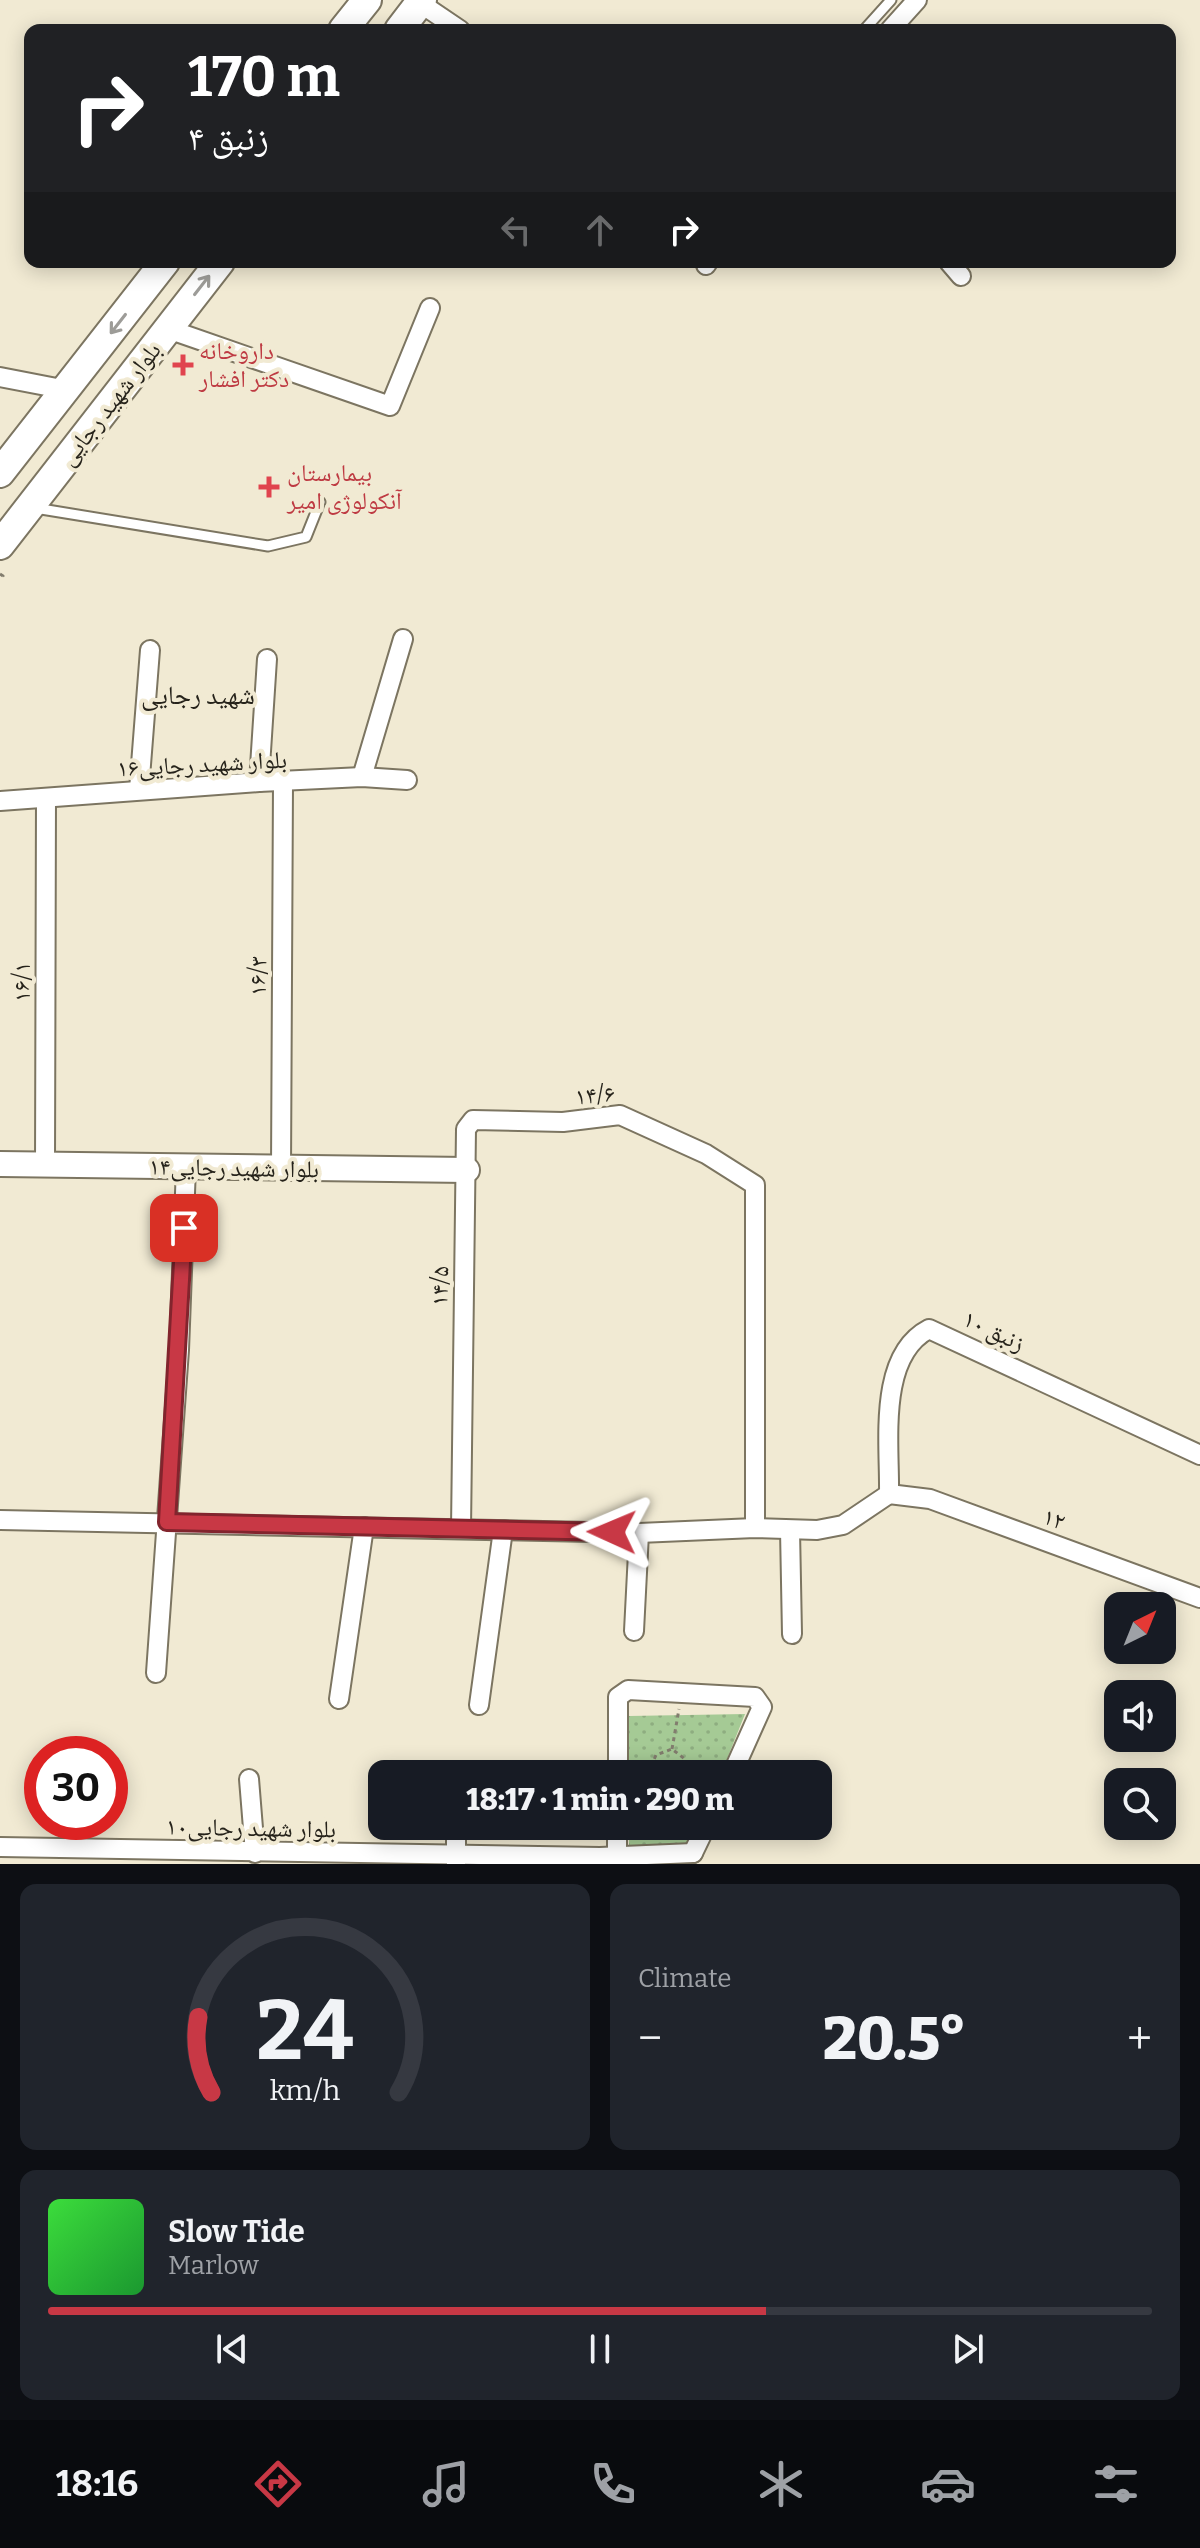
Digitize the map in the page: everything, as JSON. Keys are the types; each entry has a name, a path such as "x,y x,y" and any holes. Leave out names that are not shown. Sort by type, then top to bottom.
{"main road":[{"path":"348,24 367,0"},
{"path":"404,24 421,1"},
{"name":"بلوار شهید رجایی","path":"0,473 160,268"},
{"name":"بلوار شهید رجایی","path":"0,545 215,268"}],"street":[{"path":"895,24 917,0"},
{"path":"421,1 452,24"},
{"path":"168,329 390,406 430,308"},
{"path":"0,377 67,390"},
{"path":"362,777 403,639"},
{"path":"139,790 150,650"},
{"path":"259,782 267,659"},
{"name":"بلوار شهید رجایی۱۶","path":"0,801 259,782 283,784 362,777 407,780"},
{"name":"۱۶/۳","path":"281,1169 283,784"},
{"name":"۱۶/۱","path":"45,1166 46,798"},
{"name":"۱۴/۶","path":"467,1170 466,1129 473,1120 563,1122 620,1115 706,1154 755,1185 755,1528"},
{"name":"بلوار شهید رجایی۱۴","path":"0,1164 467,1170"},
{"path":"156,1673 179,1350 186,1167"},
{"name":"۱۴/۵","path":"461,1529 467,1170"},
{"name":"زنبق ۱۰","path":"889,1494 894,1382 908,1346 917,1335 929,1329 1200,1455"},
{"path":"0,1520 639,1533 755,1528 790,1530 843,1525 889,1494"},
{"name":"۱۲","path":"889,1494 930,1499 1200,1598"},
{"path":"339,1699 364,1527"},
{"path":"479,1705 503,1530"},
{"path":"790,1530 792,1634"},
{"path":"634,1631 639,1533"},
{"path":"618,1760 618,1697 628,1690 755,1697 760,1700 762,1707 739,1760"},
{"path":"249,1779 255,1853"},
{"path":"606,1859 612,1840"},
{"path":"686,1859 698,1840"},
{"name":"بلوار شهید رجایی۱۰","path":"1,1853 150,1857 255,1853 298,1859 686,1859"}],"lane":[{"path":"869,24 891,0"},
{"path":"30,507 268,546 306,537 320,502"}],"path":[{"path":"672,1749 681,1693"},
{"path":"654,1760 656,1755 672,1749 685,1760"}],"green space":[{"path":"745,1714 727,1760 629,1760 629,1716"},
{"path":"629,1840 696,1840 694,1846 629,1845"}],"place":[{"name":"داروخانه دکتر افشار","path":"183,365"},
{"name":"بیمارستان آنکولوژی امیر","path":"269,487"}],"district":[{"name":"شهید رجایی","path":"198,695"}],"route":[{"path":"184,1228 167,1522 612,1532"}]}
